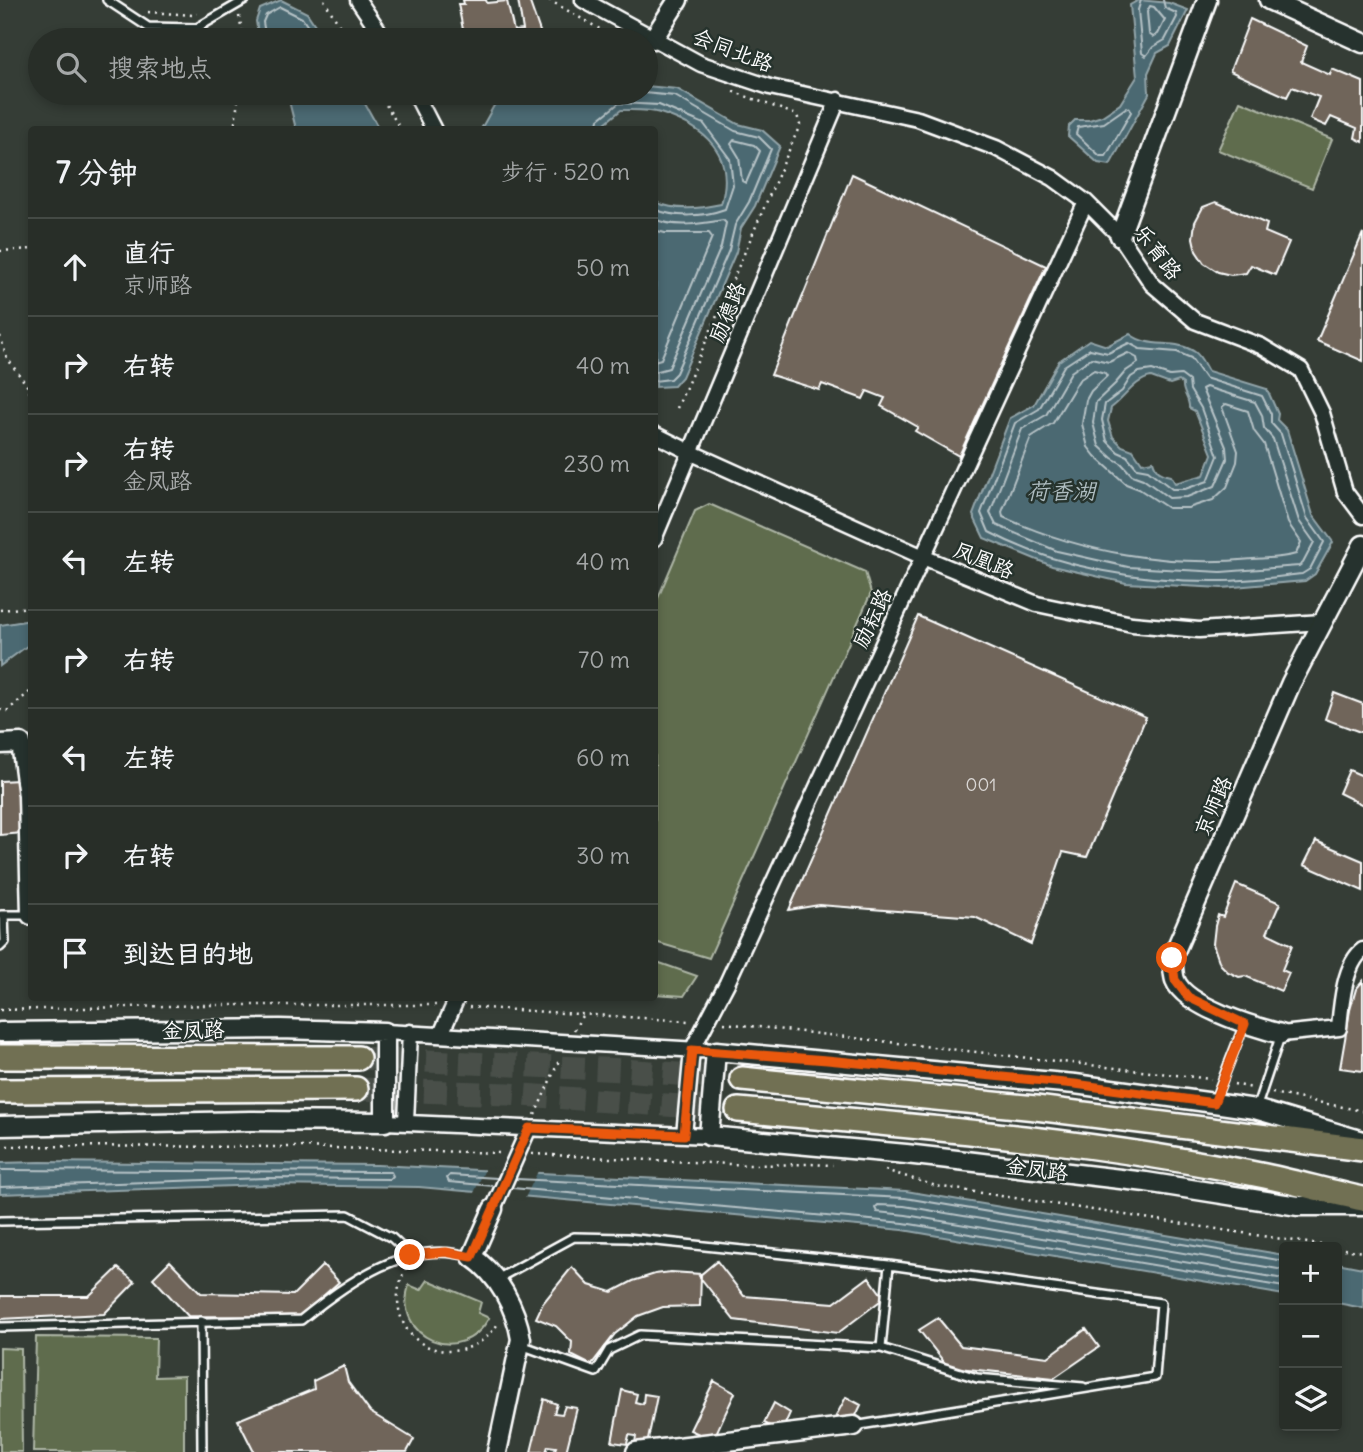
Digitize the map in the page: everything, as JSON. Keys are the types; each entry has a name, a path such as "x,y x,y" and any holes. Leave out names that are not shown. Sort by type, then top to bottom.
{"highway":[{"name":"金凤路","path":"0,1057 358,1058"},
{"path":"742,1079 1036,1108 1363,1149"},
{"path":"0,1091 356,1089"},
{"name":"金凤路","path":"738,1110 883,1123 1147,1155 1265,1176 1363,1199"}],"street":[{"path":"358,0 377,28"},
{"name":"会同北路","path":"583,0 633,28"},
{"path":"658,31 678,0"},
{"path":"1120,236 1207,0"},
{"path":"1269,0 1363,43"},
{"name":"会同北路","path":"658,42 701,64 770,87 838,100"},
{"name":"乐育路","path":"838,100 918,119 996,148 1053,178 1086,202 1120,236 1152,284 1195,321 1261,346 1301,370 1322,413 1345,492 1363,516"},
{"name":"励德路","path":"658,530 838,100"},
{"path":"421,105 432,126"},
{"name":"励耘路","path":"692,1050 708,1022 1086,202"},
{"name":"凤凰路","path":"658,436 923,557 1037,604 1132,624 1199,630 1322,622"},
{"name":"京师路","path":"1281,1034 1245,1024 1188,997 1175,980 1172,958 1291,683 1363,545"},
{"path":"0,744 21,743 28,796"},
{"path":"1281,1034 1339,1028 1344,987 1357,954 1363,950"},
{"path":"441,1034 455,1002"},
{"name":"金凤路","path":"0,1032 280,1029 385,1032"},
{"path":"385,1122 385,1032 410,1032 716,1051 1075,1084 1255,1109 1363,1141"},
{"path":"406,1122 410,1032"},
{"path":"684,1135 692,1050"},
{"path":"0,1126 251,1121 406,1122 709,1136 716,1051"},
{"path":"496,1452 521,1345 520,1329 496,1279 484,1265 472,1257 529,1128"},
{"name":"金凤路","path":"709,1136 1092,1175 1298,1206 1363,1206"},
{"path":"636,1452 853,1426"}],"lane":[{"path":"107,0 148,27 197,28 245,0"},
{"path":"0,947 5,942 2,915 28,915"},
{"path":"1214,1103 1245,1024"},
{"path":"1255,1109 1281,1034"},
{"path":"0,1221 348,1215 393,1238 410,1255"},
{"path":"496,1279 575,1237 627,1238 889,1265 1161,1303 1155,1377 853,1426"},
{"path":"0,1327 300,1321 337,1291 392,1261 410,1255 446,1252 472,1257"},
{"path":"881,1348 889,1265"},
{"path":"201,1321 202,1452"},
{"path":"521,1345 596,1372 609,1350 640,1335 881,1348 977,1378 1094,1388"}],"path":[{"path":"324,0 341,28"},
{"path":"549,0 598,28"},
{"path":"237,5 242,28"},
{"path":"138,6 149,12 193,15 204,10"},
{"path":"677,408 800,125 797,115 721,87"},
{"path":"235,126 237,105"},
{"path":"386,105 399,126"},
{"path":"0,251 28,250"},
{"path":"0,336 7,358 28,387"},
{"path":"0,610 28,607"},
{"path":"0,709 7,711 28,693"},
{"path":"0,1010 455,1002 708,1022 1213,1079"},
{"path":"529,1128 567,1042 583,1014"},
{"path":"1289,1097 1363,1111"},
{"path":"0,1146 300,1147 750,1166 834,1166"},
{"path":"884,1169 936,1186 1303,1242"},
{"path":"1342,1248 1363,1252"},
{"path":"410,1255 397,1298 399,1313 405,1327 428,1347 457,1352 471,1348 497,1326 509,1304"}],"green space":[{"path":"1240,101 1332,139 1312,188 1218,150"},
{"path":"709,504 865,572 871,593 709,958 658,943 658,598 695,511"},
{"path":"658,962 697,976 684,996 658,994"},
{"path":"428,1280 481,1302 478,1313 489,1318 477,1333 462,1341 447,1344 432,1340 419,1332 410,1320 406,1304 409,1285 421,1290"},
{"path":"36,1337 156,1338 155,1377 184,1376 184,1452 33,1452"},
{"path":"0,1348 21,1349 22,1452 0,1452"}],"water":[{"path":"281,0 307,13 317,28 257,28 256,21 260,9"},
{"path":"1139,0 1169,3 1188,10 1170,46 1157,53 1148,73 1149,94 1110,165 1098,163 1068,136 1069,126 1075,120 1102,116 1120,104 1137,77 1130,5"},
{"path":"658,87 677,89 738,124 762,130 780,146 755,206 741,228 736,252 682,377 674,386 658,387 658,203 687,208 721,204 725,186 724,171 713,145 691,126 646,110 621,110 604,126 483,126 494,105 658,105"},
{"path":"290,105 366,105 377,126 295,126"},
{"name":"荷香湖","path":"1130,334 1146,342 1187,348 1201,358 1208,371 1267,389 1278,414 1277,420 1287,430 1313,515 1333,542 1315,574 1305,581 1222,588 1126,583 1052,566 984,538 973,515 1010,418 1034,405 1059,361 1089,340 1107,346","holes":["1151,377 1170,384 1179,381 1183,384 1189,408 1195,411 1212,454 1204,475 1175,483 1171,476 1157,470 1153,461 1142,463 1133,450 1122,446 1113,437 1108,421 1111,408 1145,379"]},
{"path":"28,620 28,645 0,666 0,625"},
{"path":"0,1163 377,1165 906,1191 1279,1254 1279,1294 903,1230 419,1187 265,1185 0,1194"},
{"path":"1342,1264 1363,1268 1363,1308 1342,1304"}],"pier":[{"path":"486,1167 539,1169 524,1200 473,1195"}],"building":[{"path":"463,0 486,0 487,3 507,1 513,28 463,28 458,4 464,4"},
{"path":"518,0 529,0 539,28 523,28"},
{"path":"1250,19 1307,46 1301,62 1330,75 1332,69 1363,82 1363,142 1355,138 1357,128 1331,117 1326,126 1310,119 1319,97 1292,87 1287,97 1230,71"},
{"path":"852,174 1046,266 959,456 915,431 918,427 881,406 885,398 867,391 863,399 822,384 819,390 771,375"},
{"path":"1216,202 1267,224 1265,232 1289,242 1275,275 1251,265 1246,273 1231,275 1218,272 1204,263 1196,251 1193,238 1195,222 1203,207"},
{"path":"1216,202 1267,224 1265,232 1289,242 1275,275 1251,265 1246,273 1231,275 1218,272 1204,263 1196,251 1193,238 1195,222 1203,207"},
{"path":"1363,233 1363,361 1317,341"},
{"path":"918,616 1146,717 1087,857 1063,852 1031,944 975,917 819,905 789,910"},
{"path":"1334,693 1363,704 1363,733 1325,719"},
{"path":"1349,770 1363,776 1363,805 1339,793"},
{"path":"19,780 23,833 0,835 0,781"},
{"path":"1316,841 1363,861 1363,891 1304,865"},
{"path":"1236,884 1280,903 1267,933 1292,945 1282,970 1289,973 1281,991 1245,976 1239,977 1220,964 1213,944 1215,926 1218,915 1223,917"},
{"path":"1363,981 1363,1071 1340,1068 1350,1010 1356,989"},
{"path":"170,1261 201,1293 293,1295 323,1265 339,1282 299,1317 188,1316 153,1278"},
{"path":"717,1261 744,1296 834,1303 869,1277 884,1298 838,1333 734,1320 699,1276"},
{"path":"572,1267 589,1285 612,1292 655,1274 701,1274 700,1306 663,1307 638,1316 615,1334 591,1365 571,1355 572,1342 556,1326 536,1318 543,1303"},
{"path":"118,1268 135,1282 104,1314 0,1319 0,1296 89,1296"},
{"path":"938,1318 961,1346 1048,1357 1086,1329 1099,1347 1054,1378 948,1367 919,1330"},
{"path":"344,1366 348,1382 370,1412 414,1439 407,1452 254,1452 238,1420 314,1389 313,1381"},
{"path":"714,1381 735,1393 713,1440 690,1430"},
{"path":"622,1390 637,1394 635,1402 643,1404 644,1394 657,1396 647,1445 635,1444 636,1436 629,1435 627,1444 612,1442"},
{"path":"846,1397 861,1405 852,1424 836,1416"},
{"path":"544,1399 557,1404 554,1413 562,1414 565,1406 577,1408 566,1452 554,1452 556,1447 548,1446 546,1452 531,1452"},
{"path":"774,1403 790,1413 782,1431 764,1423"}],"tunnel":[{"path":"358,1058 624,1070 742,1079"},
{"path":"356,1089 508,1094 738,1110"}],"route":[{"path":"410,1255 446,1252 472,1257 529,1128 684,1135 692,1050 1075,1084 1214,1103 1245,1024 1188,997 1175,980 1172,958"}]}
